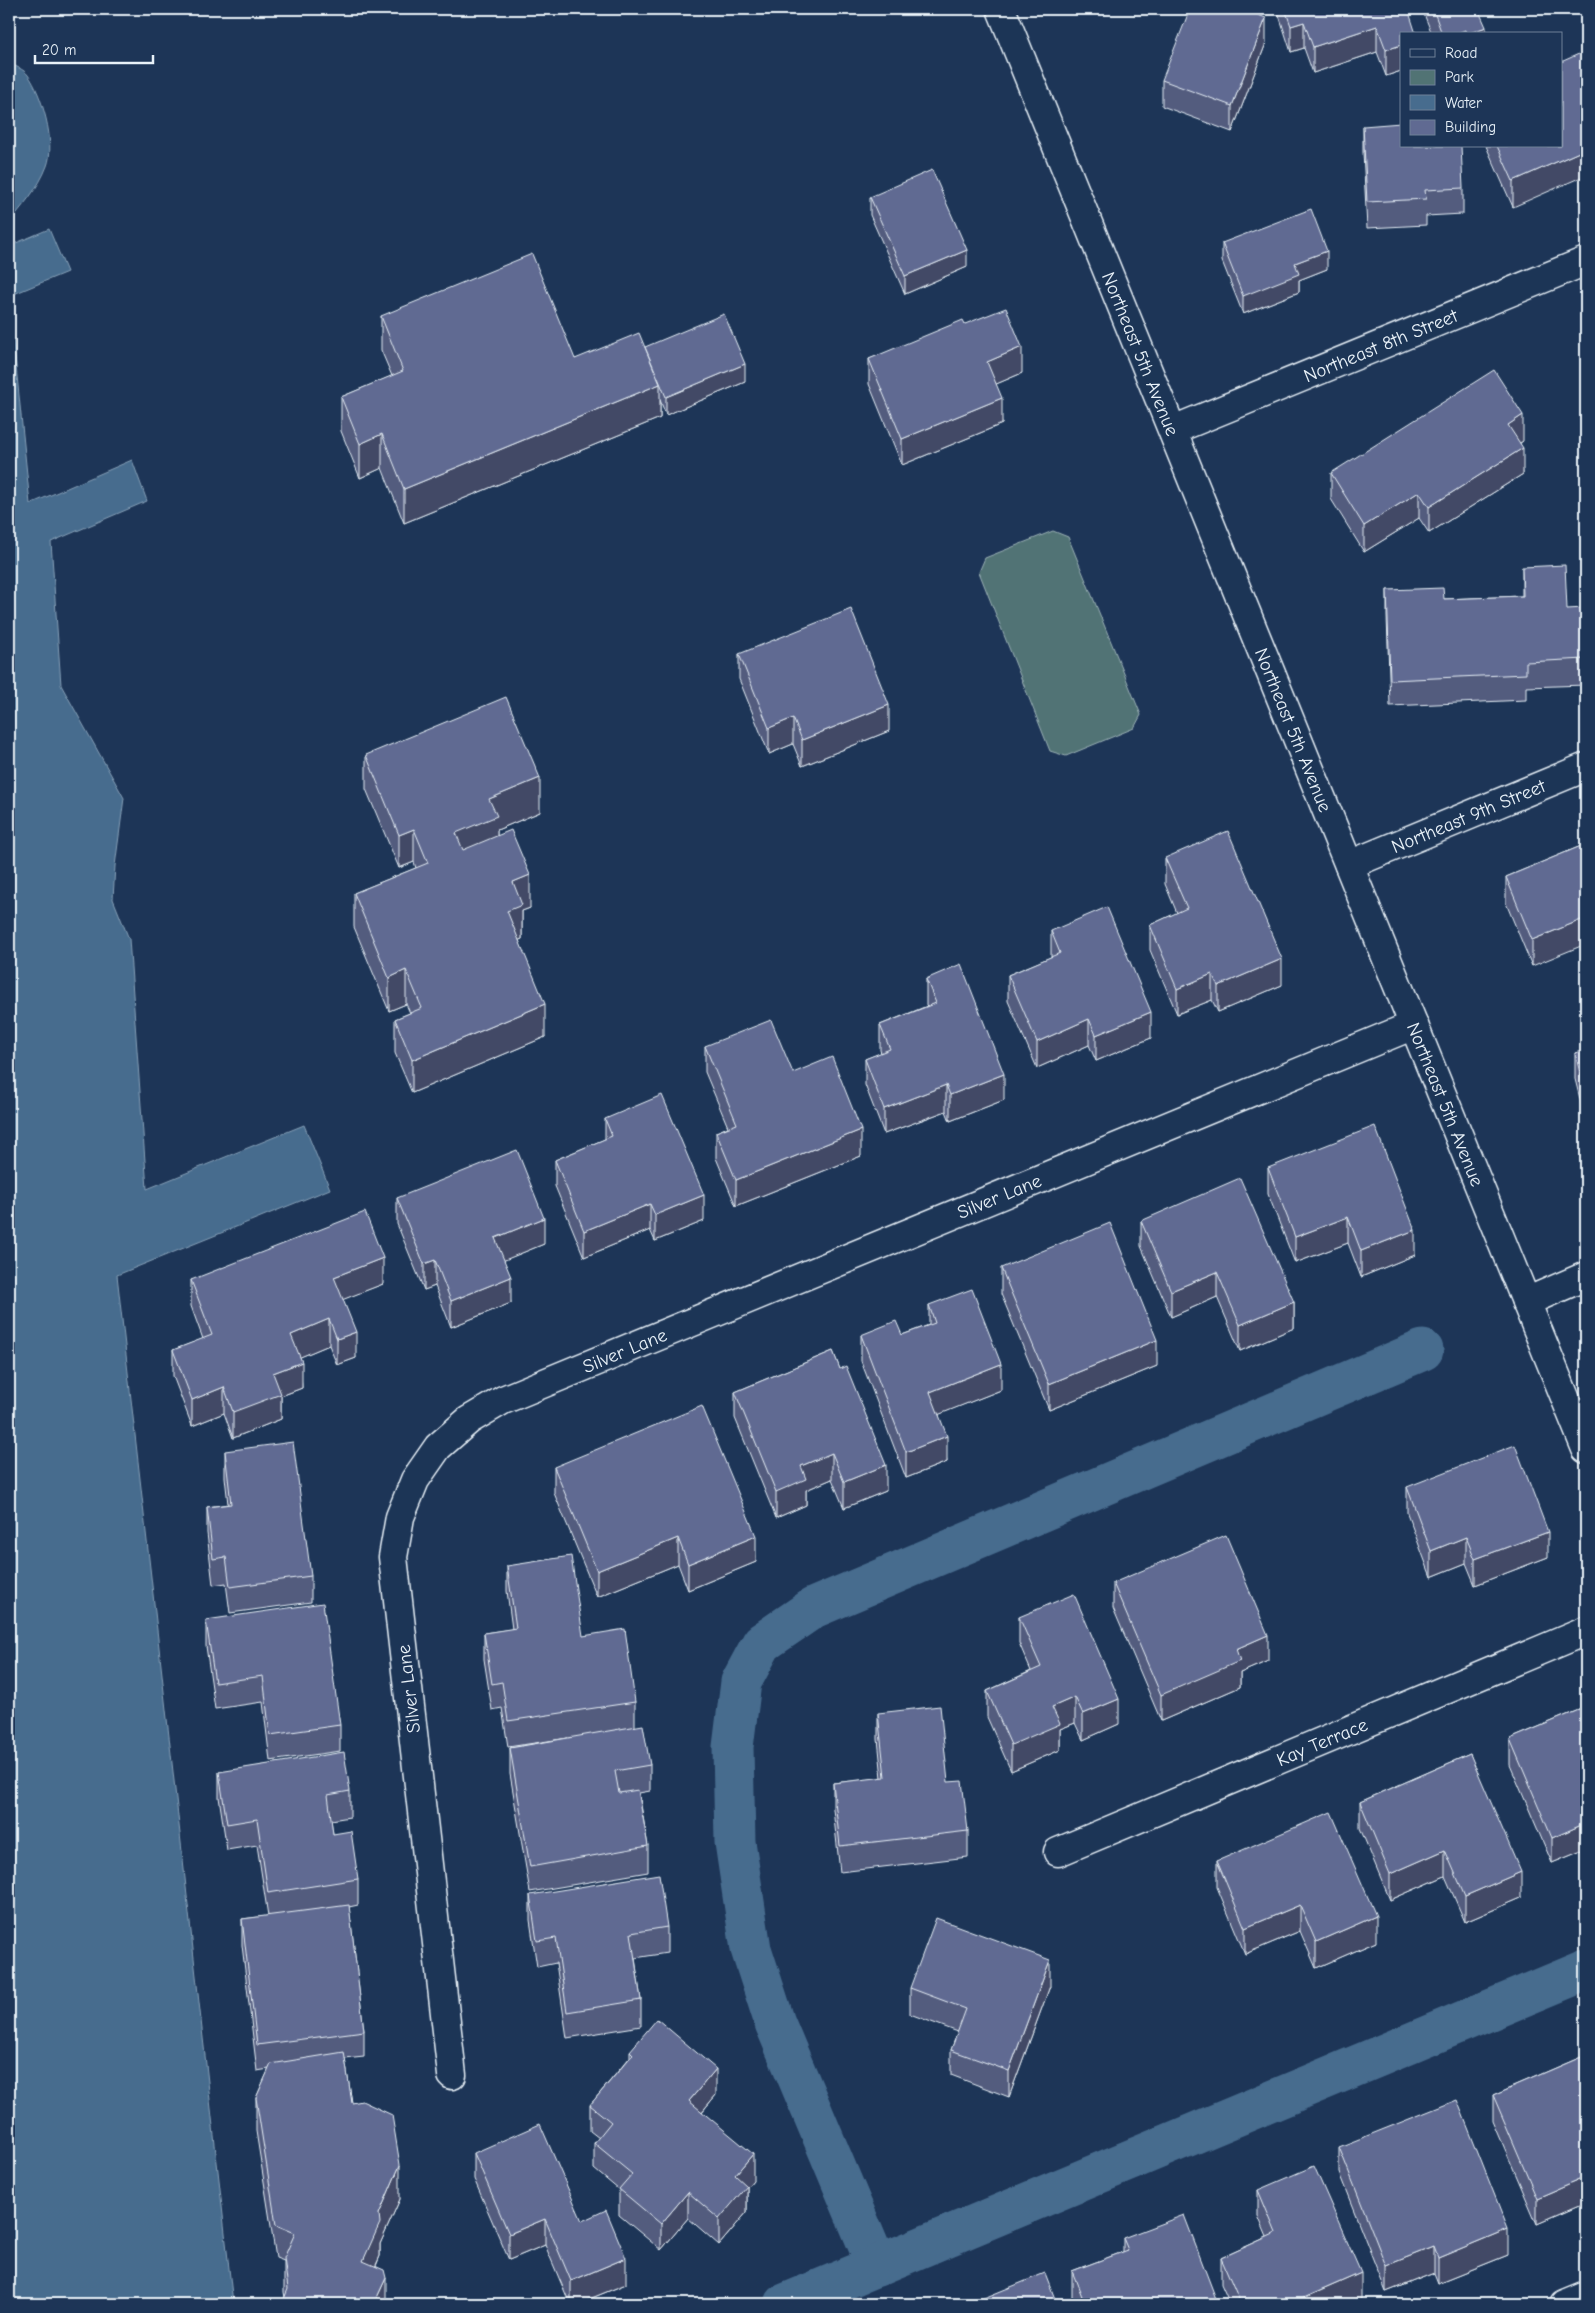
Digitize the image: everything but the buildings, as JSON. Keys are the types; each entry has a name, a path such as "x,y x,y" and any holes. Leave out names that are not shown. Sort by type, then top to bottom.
{"street":[{"name":"Northeast 5th Avenue","path":"1003,9 1586,1449"},
{"name":"Northeast 8th Street","path":"1173,430 1586,261"},
{"name":"Northeast 9th Street","path":"1349,864 1586,766"},
{"name":"Silver Lane","path":"452,2075 393,1557 403,1510 415,1480 438,1447 468,1420 504,1400 1414,1025"},
{"path":"1526,1302 1586,1276"},
{"name":"Kay Terrace","path":"1058,1852 1586,1631"},
{"path":"1564,2304 1586,2295"}],"green space":[{"path":"1053,531 1068,537 1141,715 1134,728 1066,756 1050,751 979,572 985,558"}],"water":[{"path":"9,63 24,71 33,83 43,106 50,145 47,166 40,182 9,223"},
{"path":"49,229 67,272 9,296 9,246"},
{"path":"9,297 30,504 132,460 147,501 51,542 61,685 124,798 115,866 113,899 129,939 147,1189 304,1125 330,1189 117,1275 233,2304 9,2304"}],"waterway":[{"path":"877,2266 775,2023 751,1949 735,1842 733,1747 741,1682 762,1643 813,1608 1423,1350"},
{"path":"785,2304 1586,1970"}]}
